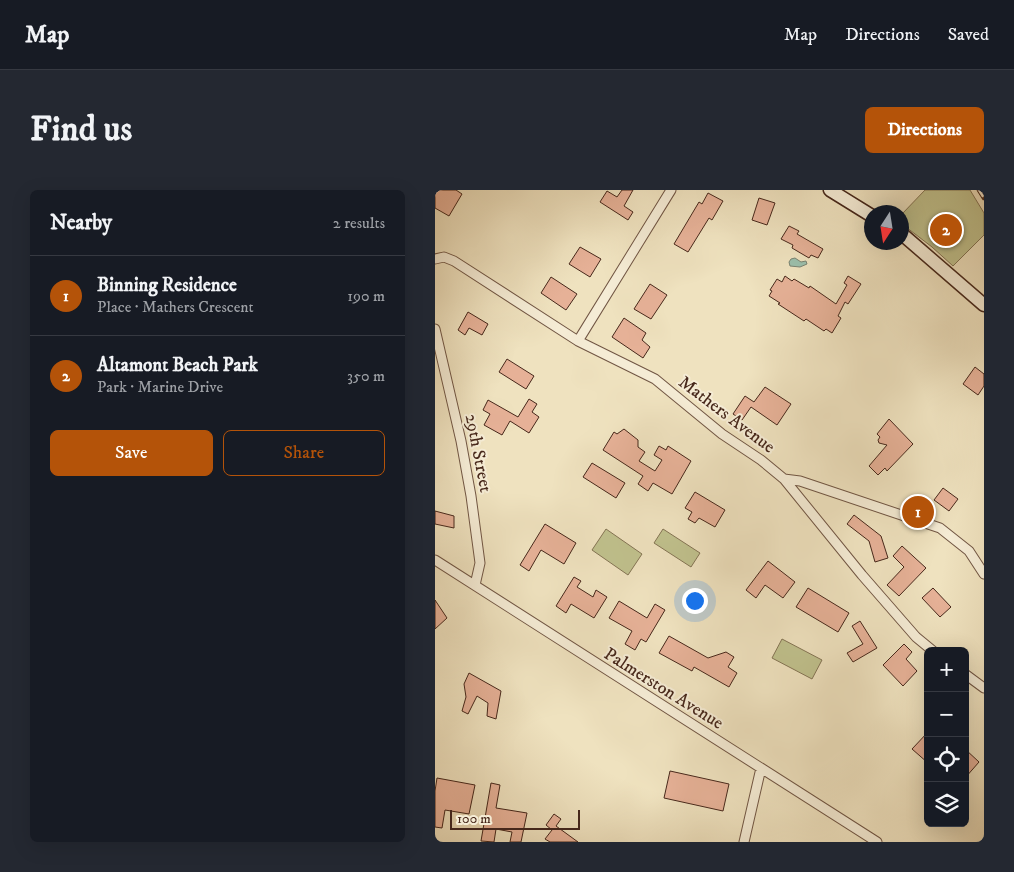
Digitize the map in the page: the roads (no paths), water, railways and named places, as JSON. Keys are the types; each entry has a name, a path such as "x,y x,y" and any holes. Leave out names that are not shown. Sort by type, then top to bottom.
{"main road":[{"path":"830,190 864,212"},
{"path":"909,241 984,305"}],"street":[{"path":"578,341 671,190"},
{"name":"Mathers Avenue","path":"435,259 444,257 454,261 578,341 655,379 722,434 761,460 784,479 861,575 916,637 928,647"},
{"name":"29th Street","path":"435,329 461,442 471,496 480,564 475,584"},
{"path":"784,479 799,481 940,528 969,551 984,574"},
{"name":"Palmerston Avenue","path":"435,560 877,842"},
{"path":"969,677 984,688"},
{"path":"743,842 761,768"}],"railway":[{"path":"979,190 984,198"}],"place":[{"name":"Altamont Beach Park","path":"946,230"},
{"name":"Binning Residence","path":"918,512"}]}
